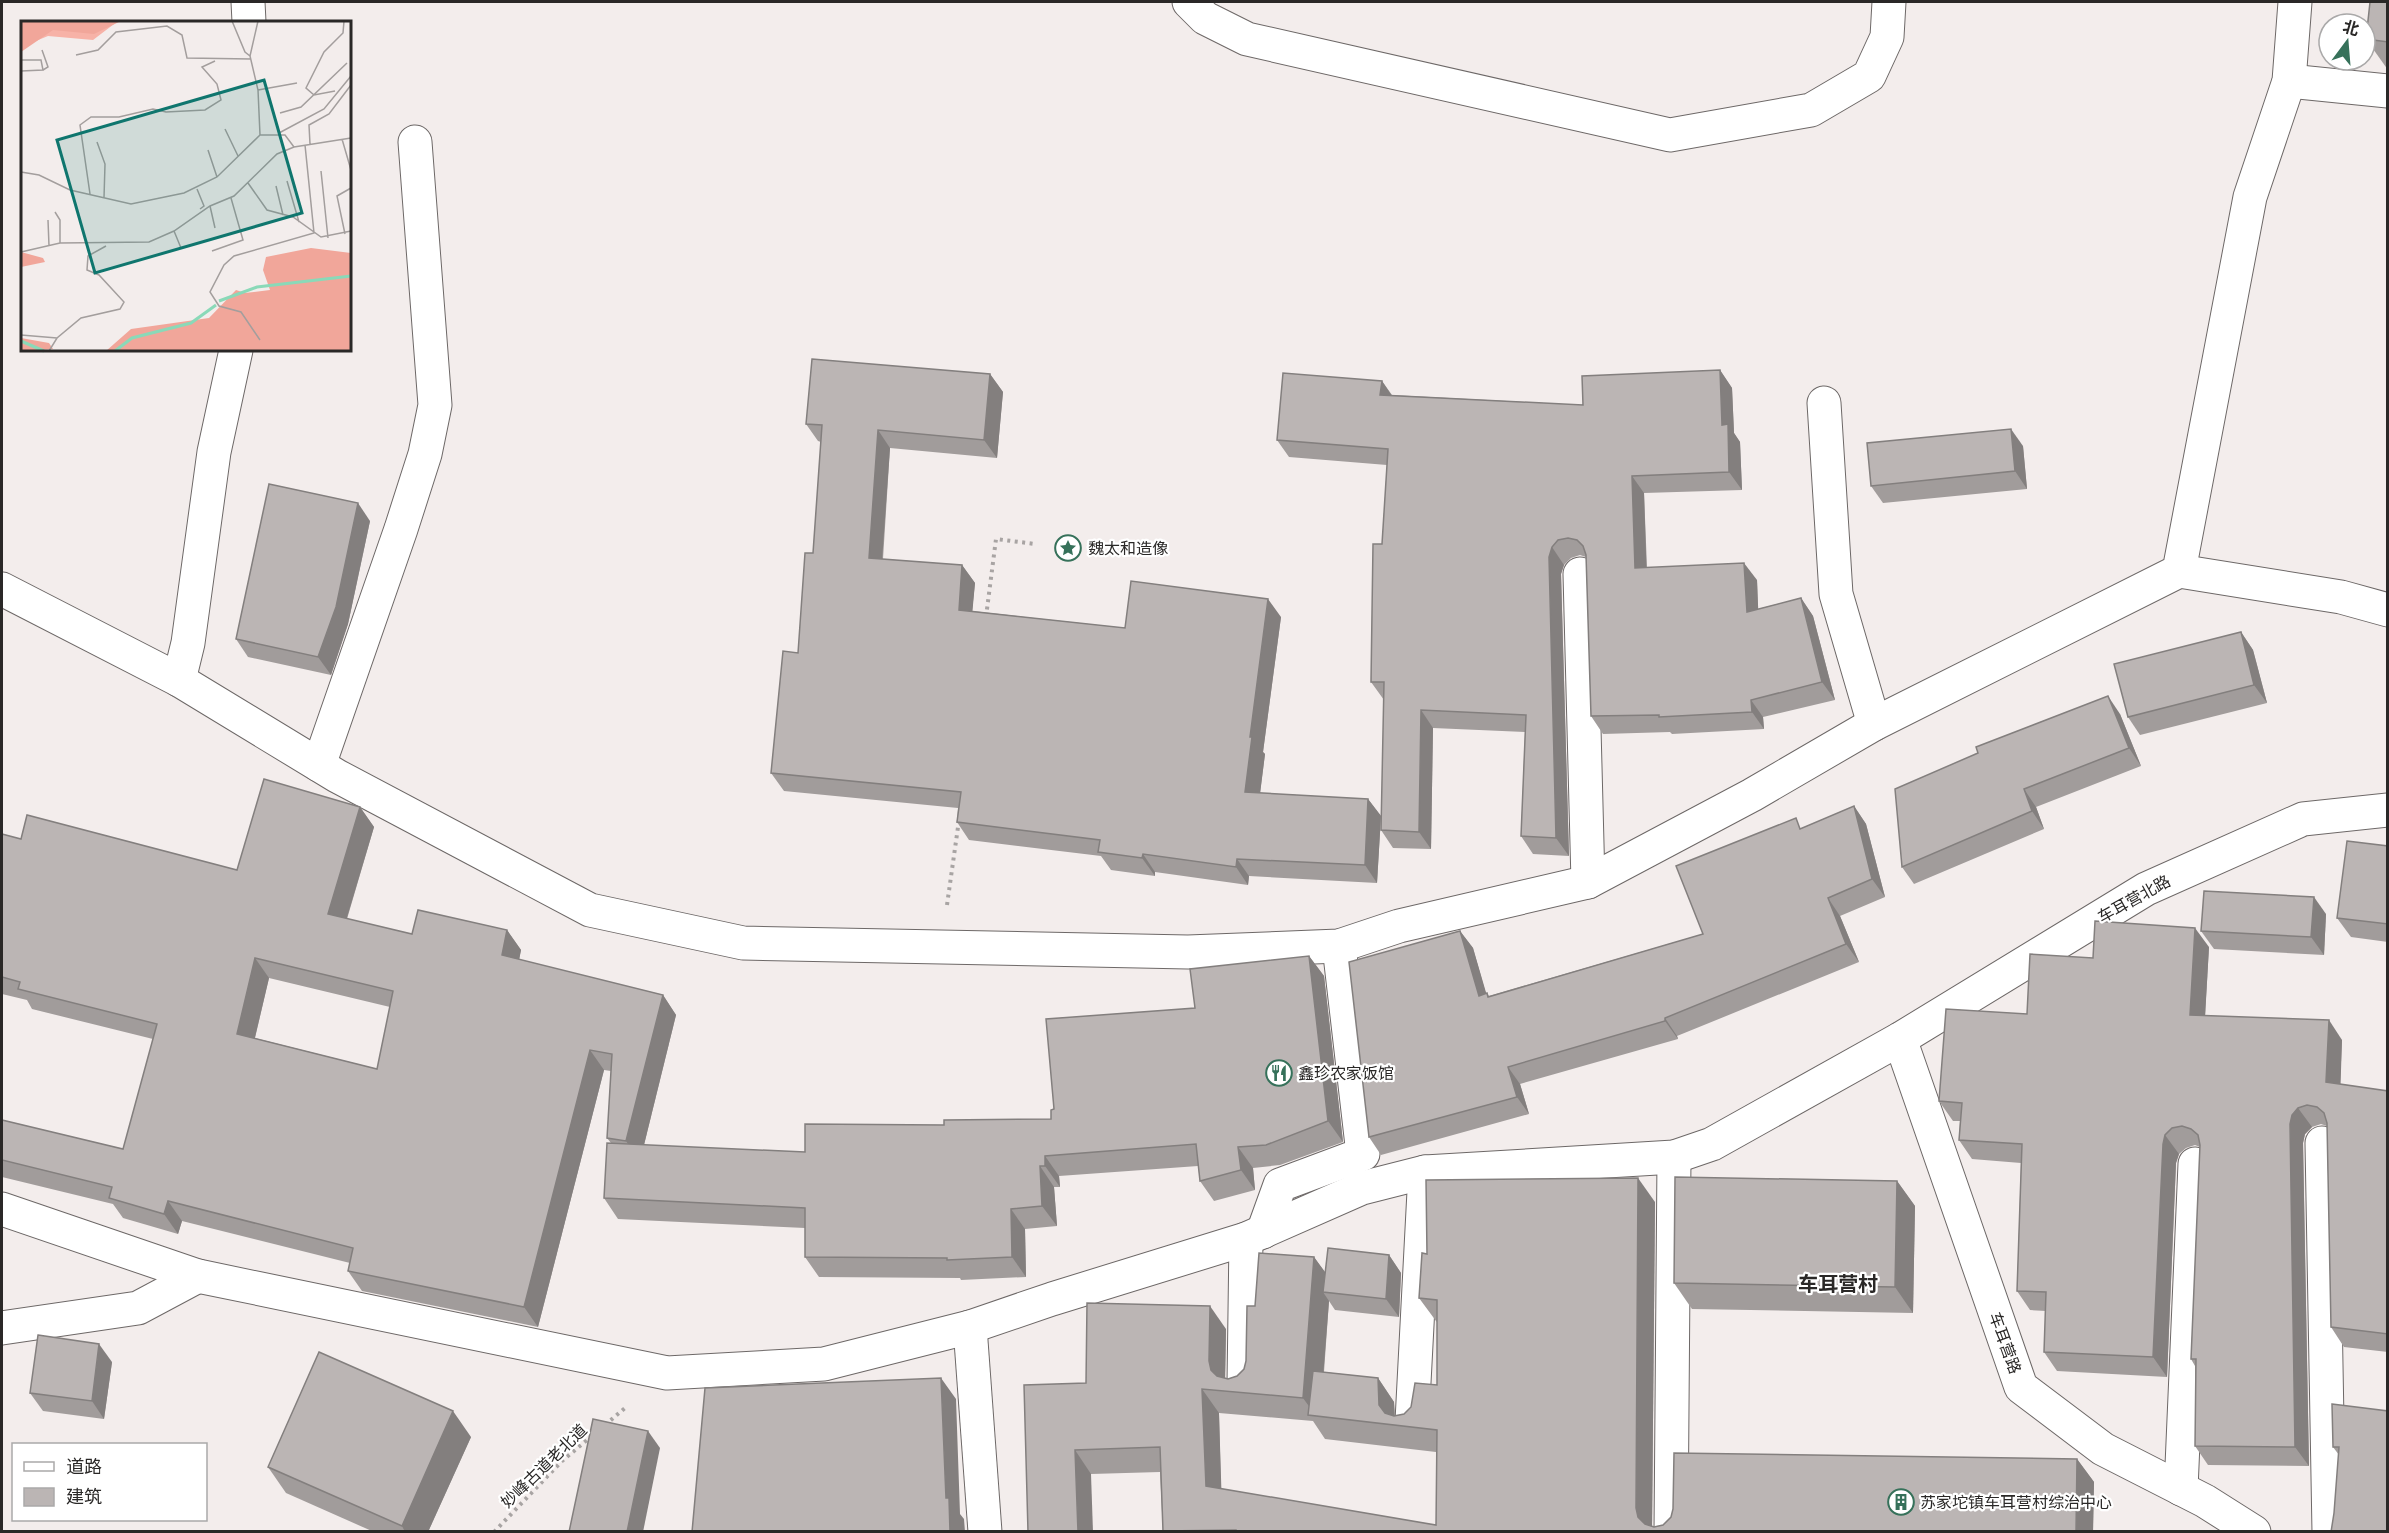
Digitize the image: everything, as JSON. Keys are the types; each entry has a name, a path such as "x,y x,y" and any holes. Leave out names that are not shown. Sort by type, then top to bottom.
{"street":[{"path":"248,2 249,21"},
{"path":"1189,2 1204,18 1247,39 1670,135 1811,110 1869,76 1887,37 1889,2"},
{"path":"2179,571 2250,197 2289,81 2295,2"},
{"path":"2289,81 2388,91"},
{"path":"319,765 401,529 425,454 435,405 416,142"},
{"path":"179,680 188,643 214,452 236,351"},
{"path":"1824,403 1836,594 1874,724"},
{"path":"2,589 179,680 319,765 590,910 743,943 1188,952 1339,946 1399,926 1588,882 1752,795 1874,724 2179,571 2341,597 2387,610"},
{"path":"1580,574 1588,882"},
{"name":"车耳营北路","path":"2,1209 198,1276 667,1373 824,1364 970,1328 1052,1299 1255,1236 1362,1188 1425,1172 1674,1157 1712,1144 1900,1039 2146,889 2303,819 2388,810"},
{"path":"1244,1384 1255,1236 1280,1185 1363,1154 1339,946"},
{"name":"车耳营路","path":"1900,1039 2020,1387 2103,1449 2181,1489 2254,1532"},
{"path":"2322,1143 2329,1532"},
{"path":"1671,1532 1674,1157"},
{"path":"2181,1489 2195,1164"},
{"path":"1412,1421 1425,1172"},
{"path":"2,1328 138,1308 198,1276"},
{"path":"970,1328 985,1532"}],"path":[{"path":"985,621 996,539 1035,544"},
{"path":"942,948 959,819"},
{"name":"妙峰古道老北道","path":"494,1532 561,1461 667,1373"}],"building":[{"path":"2370,2 2388,2 2388,42 2377,40 2377,12 2369,12"},
{"path":"812,359 990,374 984,440 878,430 869,558 962,565 959,610 1125,628 1131,581 1268,599 1245,792 1368,799 1365,865 1237,859 1236,867 1143,854 1142,858 1098,852 1100,840 957,822 961,792 771,773 783,651 798,653 805,553 813,553 822,425 806,424"},
{"path":"1720,370 1722,425 1728,424 1729,472 1632,476 1635,568 1744,563 1747,612 1801,598 1822,682 1751,700 1752,712 1659,717 1659,715 1591,716 1586,555 1583,546 1577,540 1568,538 1558,540 1552,547 1549,557 1556,838 1521,836 1526,715 1421,710 1419,832 1381,830 1384,682 1371,682 1373,544 1382,544 1388,449 1277,440 1283,373 1382,381 1380,395 1583,405 1582,376"},
{"path":"2011,429 2015,471 1871,486 1867,443"},
{"path":"269,484 358,503 336,607 318,657 236,639"},
{"path":"2241,632 2254,685 2128,717 2114,664"},
{"path":"2108,696 2129,748 2024,789 2032,811 1902,867 1895,789 1978,753 1976,747"},
{"path":"264,779 360,807 328,914 412,934 418,910 507,930 502,955 663,995 626,1141 607,1138 612,1054 590,1050 524,1307 348,1271 353,1248 168,1201 164,1214 109,1198 112,1187 2,1160 2,1120 123,1149 157,1024 18,989 20,982 2,977 2,834 21,839 27,815 237,870","holes":["255,958 393,991 377,1069 237,1034"]},
{"path":"1854,806 1872,879 1828,898 1846,944 1665,1018 1665,1021 1508,1067 1517,1097 1369,1137 1349,962 1460,931 1479,996 1487,993 1488,997 1703,934 1676,866 1796,818 1800,829"},
{"path":"2347,841 2388,846 2388,924 2337,918"},
{"path":"2204,891 2314,897 2311,937 2201,931"},
{"path":"2095,921 2195,928 2190,1015 2329,1020 2326,1082 2388,1091 2388,1334 2331,1327 2327,1123 2324,1113 2317,1107 2307,1105 2298,1108 2292,1115 2290,1124 2295,1447 2195,1446 2196,1359 2191,1359 2200,1145 2198,1135 2182,1126 2172,1128 2165,1135 2163,1144 2153,1357 2044,1352 2046,1292 2017,1291 2022,1144 1959,1140 1962,1103 1939,1101 1946,1009 2027,1014 2030,954 2093,958"},
{"path":"1309,956 1328,1121 1266,1145 1238,1147 1241,1170 1200,1181 1196,1144 1045,1156 1045,1166 1040,1166 1042,1206 1011,1209 1012,1257 947,1260 947,1258 805,1257 805,1208 604,1198 607,1143 805,1152 805,1124 944,1125 944,1120 1051,1119 1051,1110 1054,1109 1046,1019 1195,1008 1190,969"},
{"path":"1675,1177 1897,1181 1895,1287 1674,1283"},
{"path":"1638,1178 1636,1508 1638,1517 1645,1524 1654,1527 1663,1525 1671,1517 1674,1453 2077,1459 2076,1532 1163,1531 1160,1447 1075,1450 1078,1532 1028,1532 1024,1385 1086,1383 1087,1303 1210,1306 1209,1361 1211,1370 1217,1376 1228,1379 1237,1376 1244,1369 1246,1361 1247,1306 1255,1306 1259,1253 1314,1257 1303,1398 1202,1389 1206,1486 1436,1525 1437,1430 1308,1415 1313,1371 1378,1378 1379,1405 1385,1413 1394,1416 1404,1414 1411,1407 1415,1383 1437,1385 1437,1300 1419,1298 1422,1253 1427,1254 1426,1180"},
{"path":"1328,1248 1389,1255 1386,1299 1323,1292"},
{"path":"38,1335 99,1344 92,1401 30,1393"},
{"path":"319,1352 453,1411 402,1526 268,1467"},
{"path":"941,1378 946,1498 949,1498 950,1532 692,1532 705,1388"},
{"path":"2332,1404 2388,1411 2388,1532 2331,1532 2339,1447 2333,1447"},
{"path":"593,1419 648,1431 627,1532 569,1532"}],"place":[{"name":"魏太和造像","path":"1068,548"},
{"name":"鑫珍农家饭馆","path":"1279,1073"},
{"name":"苏家坨镇车耳营村综治中心","path":"1901,1502"}],"district":[{"name":"车耳营村","path":"1838,1284"}]}
